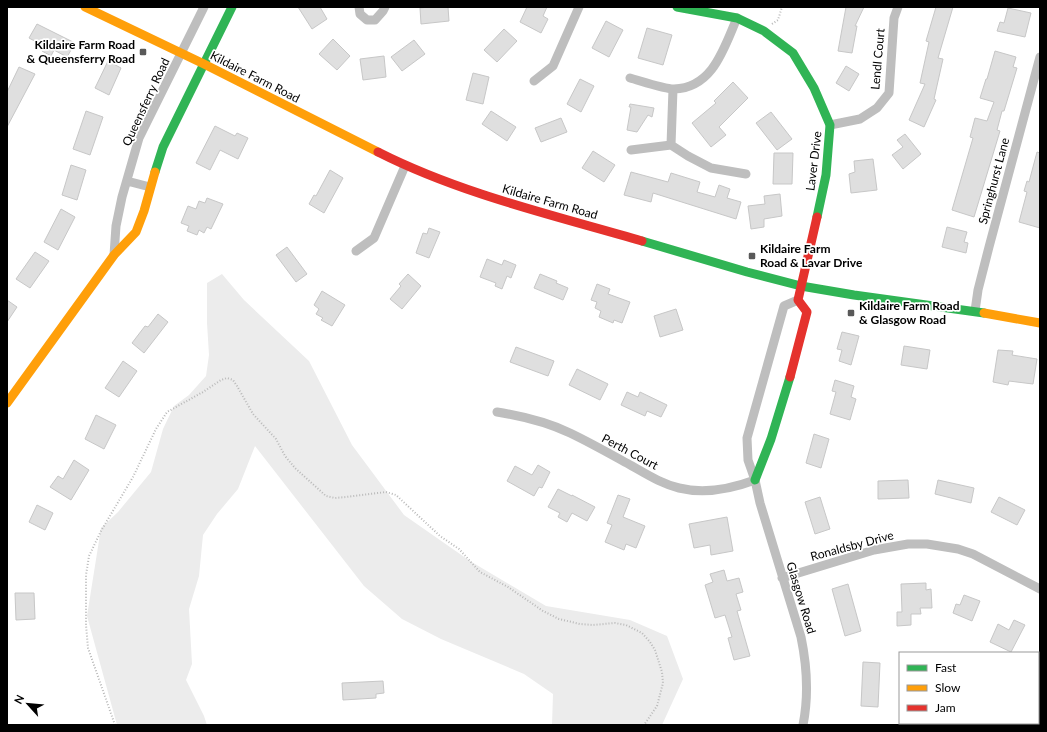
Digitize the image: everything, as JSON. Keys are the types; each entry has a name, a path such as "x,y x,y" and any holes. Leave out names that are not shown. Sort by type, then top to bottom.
{"street":[{"name":"Kildaire Farm Road","path":"85,7 204,64 405,166 444,182 747,272 801,286 852,295 975,311 1040,323"},
{"name":"Queensferry Road","path":"114,255 116,226 122,197 139,138 204,7"},
{"path":"7,403 114,255 136,232 144,211 163,147 232,7"},
{"path":"359,7 360,14 367,20 374,20 385,7"},
{"path":"534,81 553,66 579,7"},
{"name":"Laver Drive","path":"677,7 737,18 764,31 793,53 814,88 830,126 826,175 801,286"},
{"name":"Lendl Court","path":"830,126 860,119 877,108 889,93 894,18 898,7"},
{"path":"630,78 673,89 691,86 709,74 719,58 737,18"},
{"name":"Springhurst Lane","path":"975,311 978,290 989,247 1040,57"},
{"path":"671,144 673,89"},
{"path":"631,150 671,144 688,156 711,168 746,174"},
{"path":"356,251 374,238 405,166"},
{"path":"127,180 150,187"},
{"path":"755,480 765,458 776,426 807,312 798,300 801,286"},
{"name":"Glasgow Road","path":"798,300 784,306 751,418 746,448 760,503 801,637 805,658 807,697 803,725"},
{"name":"Perth Court","path":"497,412 520,416 549,424 570,433 659,481 680,488 711,490 730,487 755,480"},
{"name":"Ronaldsby Drive","path":"782,578 874,550 908,544 927,544 958,549 974,554 1040,589"}],"path":[{"path":"764,31 778,20 782,7"},
{"path":"115,725 88,648 86,625 86,575 89,556 134,477 156,429 167,412 221,380 227,378 233,380 253,414 276,439 285,456 295,468 326,496 335,498 386,492 396,496 440,536 459,549 480,572 508,587 543,612 580,624 599,625 615,623 626,625 642,633 655,650 662,672 663,683 657,706 644,725"}],"shaded area":[{"path":"222,274 244,300 309,361 352,445 404,515 470,561 546,606 630,620 667,636 683,679 662,725 552,725 553,694 524,674 441,639 402,619 364,586 255,446 238,489 217,514 203,535 199,576 189,609 192,664 186,680 207,725 117,725 87,616 101,528 118,512 151,472 163,429 174,406 189,395 206,376 209,355 207,283"}],"building":[{"path":"298,7 320,7 327,19 312,29"},
{"path":"448,7 449,21 421,24 420,8"},
{"path":"527,7 547,7 543,16 548,19 541,33 520,22"},
{"path":"846,7 864,7 855,26 857,26 852,53 838,51"},
{"path":"936,7 953,7 938,58 943,59 934,99 936,100 924,127 909,120 925,84 920,83 929,42 926,41"},
{"path":"1008,8 1031,13 1025,37 997,31 1000,22 1004,23"},
{"path":"606,21 623,30 609,57 592,48"},
{"path":"37,24 75,43 67,57 54,50 51,56 42,51 44,46 29,38"},
{"path":"647,28 672,35 663,65 638,58"},
{"path":"504,29 517,41 497,62 484,50"},
{"path":"333,39 350,56 337,70 319,54"},
{"path":"414,40 425,54 402,71 391,57"},
{"path":"995,51 1016,57 1013,67 1017,68 1004,111 1002,111 997,130 1000,131 974,217 952,210 973,138 970,137 975,118 987,121 994,102 980,98"},
{"path":"384,56 386,77 363,80 360,59"},
{"path":"108,61 121,68 109,95 95,88"},
{"path":"846,66 859,74 849,91 836,83"},
{"path":"19,67 35,74 7,127 7,92"},
{"path":"473,73 489,77 483,104 466,100"},
{"path":"580,79 594,86 581,112 567,104"},
{"path":"733,82 748,98 719,127 726,135 711,147 692,123 716,103 714,101"},
{"path":"630,104 654,108 652,117 648,115 637,132 627,130 631,107 629,107"},
{"path":"86,111 103,117 90,155 73,149"},
{"path":"491,111 516,127 507,141 482,124"},
{"path":"771,112 792,139 777,150 756,123"},
{"path":"561,118 567,132 541,142 535,128"},
{"path":"215,126 235,136 237,133 248,138 238,159 220,150 210,170 196,163"},
{"path":"905,134 921,154 903,169 892,155 903,147 897,140"},
{"path":"593,151 615,165 604,182 582,168"},
{"path":"1037,152 1040,153 1040,228 1019,222 1027,192 1024,191 1027,181 1029,182"},
{"path":"774,153 793,153 792,184 773,184"},
{"path":"873,159 877,190 851,193 849,174 855,172 854,161"},
{"path":"71,165 86,170 77,200 62,195"},
{"path":"330,170 343,178 324,213 309,204 314,195 316,196"},
{"path":"631,172 668,182 671,173 700,182 697,192 715,197 719,185 730,189 727,198 741,202 736,219 653,193 651,202 624,195"},
{"path":"780,194 782,216 764,219 764,227 751,229 748,206 765,204 764,196"},
{"path":"207,198 223,204 211,229 207,227 204,233 199,230 197,235 187,231 189,226 181,223 188,206 196,209 199,201 205,203"},
{"path":"61,209 75,217 58,250 44,242"},
{"path":"947,227 967,232 964,242 968,243 966,253 942,247"},
{"path":"429,228 440,232 429,258 416,253 423,233 427,234"},
{"path":"287,247 307,274 296,282 276,255"},
{"path":"35,252 49,261 30,288 16,279"},
{"path":"487,259 502,265 504,260 516,265 511,278 507,276 502,289 495,286 496,283 480,277"},
{"path":"408,274 421,286 402,309 390,299 401,286 399,284"},
{"path":"540,274 557,281 556,283 568,288 563,300 534,288"},
{"path":"597,284 610,289 608,294 630,302 622,323 614,320 613,323 599,317 601,311 595,308 597,302 591,300"},
{"path":"322,291 345,305 332,326 321,320 323,318 316,314 319,309 314,305"},
{"path":"7,300 17,307 7,322"},
{"path":"676,309 683,330 660,337 654,316"},
{"path":"158,314 168,322 144,353 132,343 145,326 148,327"},
{"path":"842,332 859,336 851,365 839,361 842,350 837,349"},
{"path":"904,346 930,350 927,369 901,365"},
{"path":"516,347 554,361 548,376 510,362"},
{"path":"998,350 1013,351 1012,355 1037,359 1033,384 1009,381 1008,385 993,382"},
{"path":"123,361 137,371 119,397 105,388"},
{"path":"577,369 608,384 600,400 569,385"},
{"path":"835,380 854,386 851,397 856,399 850,420 830,414 836,392 832,391"},
{"path":"627,392 638,397 640,392 667,405 661,417 647,411 645,416 621,405"},
{"path":"96,415 116,425 104,449 85,439"},
{"path":"814,434 829,439 821,468 806,463"},
{"path":"74,460 89,470 71,500 50,487 58,476 63,479"},
{"path":"538,465 550,472 542,488 539,487 534,496 507,481 515,466 532,475"},
{"path":"908,480 909,498 878,499 878,481"},
{"path":"938,480 974,488 971,503 935,494"},
{"path":"558,489 595,507 587,521 572,513 567,522 558,517 560,513 548,507"},
{"path":"618,495 630,499 623,517 645,526 636,548 626,544 624,550 605,542 612,525 607,523"},
{"path":"820,497 830,529 815,534 805,502"},
{"path":"999,497 1025,510 1017,525 991,512"},
{"path":"37,505 53,513 45,530 29,522"},
{"path":"727,517 733,551 711,555 710,545 694,548 689,524"},
{"path":"724,570 727,581 739,578 743,592 736,594 741,610 737,611 750,656 734,660 728,638 732,637 725,615 715,618 705,585 713,582 710,574"},
{"path":"926,583 926,590 931,589 932,608 920,608 921,614 911,614 911,625 897,626 897,612 902,612 901,584"},
{"path":"848,584 861,631 845,636 832,589"},
{"path":"15,593 34,593 35,619 16,620"},
{"path":"964,595 980,601 972,621 953,613 956,604 960,605"},
{"path":"1014,620 1025,625 1011,652 990,642 998,624 1009,630"},
{"path":"863,662 880,663 878,707 861,706"},
{"path":"383,681 384,693 376,694 376,698 343,700 342,683"}],"traffic: fast":[{"path":"155,172 163,147 232,7"},
{"path":"677,7 737,18 764,31 793,53 814,88 830,125 826,175 817,217"},
{"path":"642,241 747,272 801,286 984,313"},
{"path":"755,480 771,439 790,377"}],"traffic: slow":[{"path":"85,7 204,64 378,152"},
{"path":"7,403 114,255 136,232 144,211 155,172"},
{"path":"984,313 1040,323"}],"traffic: jam":[{"path":"378,152 410,167 475,192 642,241"},
{"path":"790,377 807,312 798,300 817,217"}],"place":[{"name":"Kildaire Farm Road & Queensferry Road","path":"143,52"},
{"name":"Kildaire Farm Road & Lavar Drive","path":"752,256"},
{"name":"Kildaire Farm Road & Glasgow Road","path":"851,313"}]}
